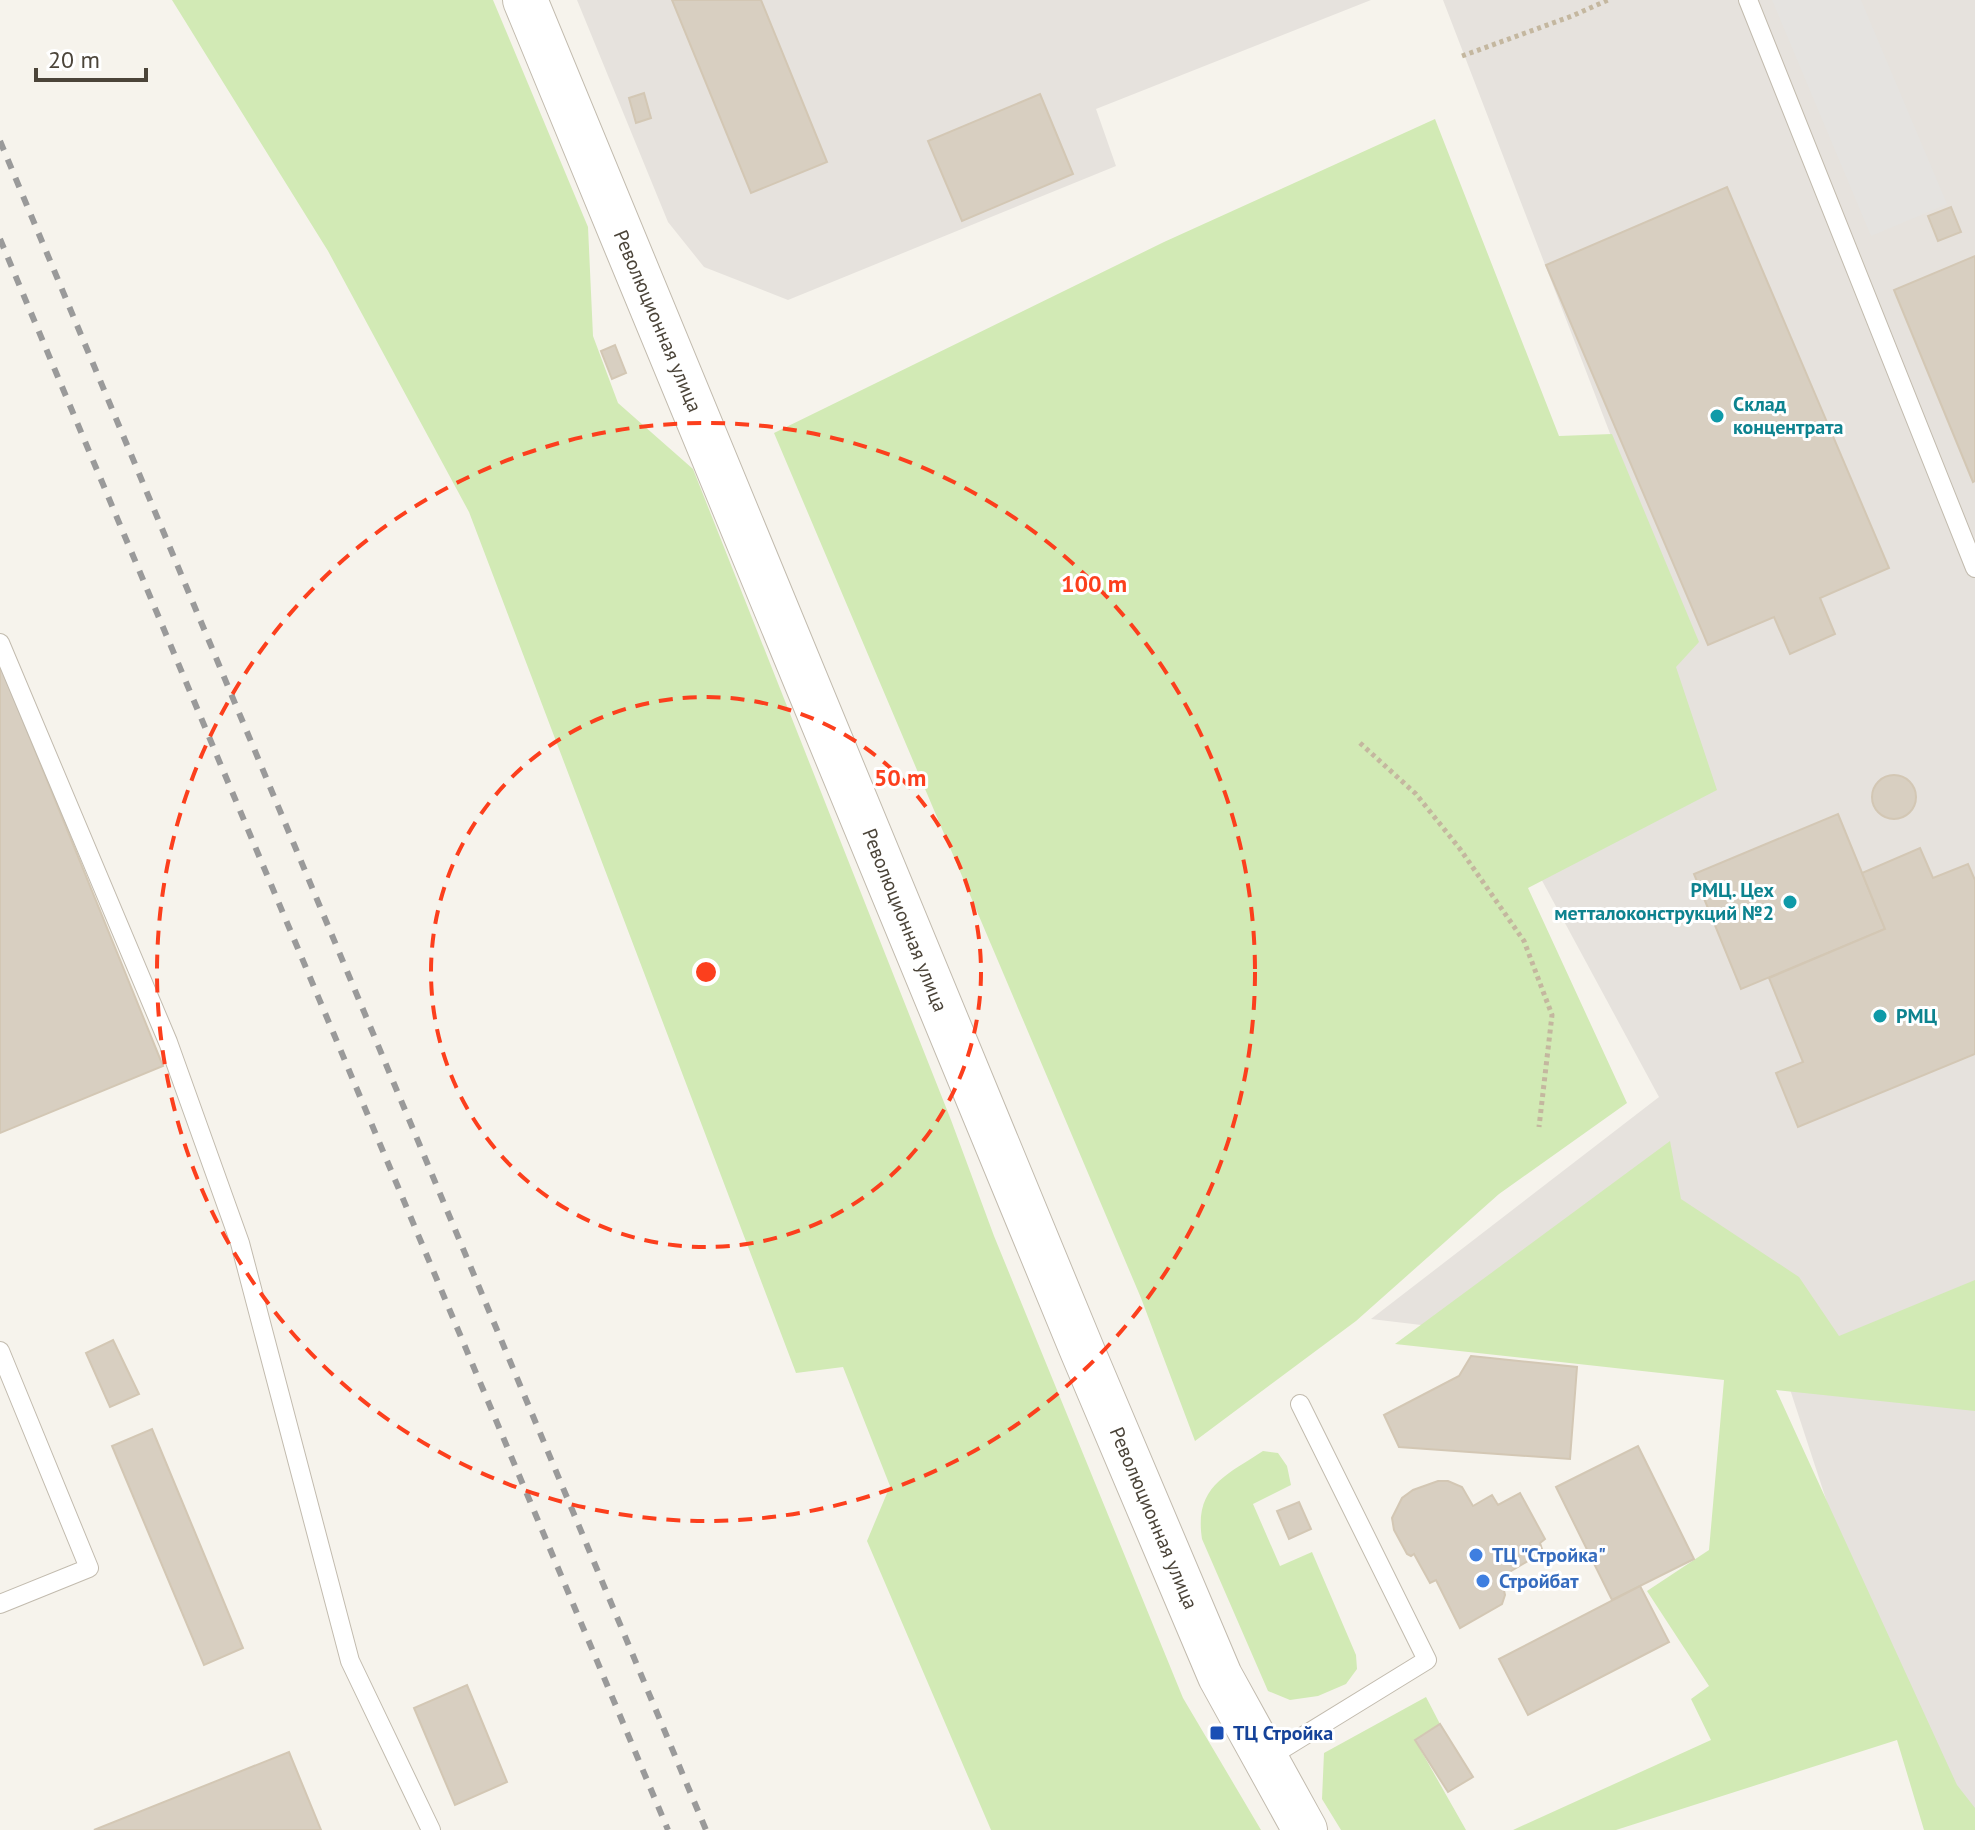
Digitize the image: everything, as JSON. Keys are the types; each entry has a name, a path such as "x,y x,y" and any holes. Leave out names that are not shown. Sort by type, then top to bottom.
{"street":[{"name":"Революционная улица","path":"525,0 1088,1364 1220,1676 1305,1830"}],"lane":[{"path":"1748,0 1975,568"},
{"path":"0,643 168,1042 240,1243 350,1661 431,1830"},
{"path":"0,1351 89,1568 0,1604"},
{"path":"1266,1759 1427,1660 1300,1404"}],"path":[{"path":"1462,56 1608,0"},
{"path":"1360,743 1416,794 1460,849 1524,941 1552,1015 1539,1127"}],"shaded area":[{"path":"577,0 1371,0 1096,109 1116,166 788,300 704,267 668,222"},
{"path":"1443,0 1975,0 1975,1830 1899,1722 1783,1368 1371,1319 1659,1097 1539,875 1661,653 1690,641"},
{"path":"1772,0 1861,0 1947,204 1871,236"}],"green space":[{"path":"172,0 493,0 588,227 593,336 618,403 693,469 994,1236 1183,1698 1261,1830 991,1830 867,1541 890,1486 843,1367 796,1373 469,512 328,251"},
{"path":"1435,119 1559,436 1612,434 1699,642 1676,667 1717,790 1528,888 1627,1103 1499,1194 1356,1321 1195,1441 1141,1298 774,433 1164,242"},
{"path":"1670,1141 1681,1199 1799,1277 1839,1336 1975,1280 1975,1411 1776,1390 1957,1785 1975,1808 1975,1830 1924,1830 1897,1740 1616,1830 1513,1830 1711,1740 1691,1699 1709,1686 1647,1591 1709,1550 1724,1380 1395,1344"},
{"path":"1263,1451 1278,1453 1287,1466 1291,1485 1253,1504 1280,1566 1312,1552 1356,1655 1357,1669 1346,1684 1318,1696 1290,1700 1268,1691 1202,1539 1201,1521 1208,1495 1225,1476"},
{"path":"1426,1697 1440,1724 1415,1740 1466,1830 1341,1830 1322,1799 1324,1753"}],"building":[{"path":"672,0 761,0 827,162 751,193"},
{"path":"644,93 651,118 636,123 629,98"},
{"path":"1040,94 1073,174 962,221 928,141"},
{"name":"Склад концентрата","path":"1727,187 1889,568 1820,598 1835,634 1790,654 1774,617 1708,645 1546,265"},
{"path":"1951,207 1961,232 1938,241 1928,216"},
{"path":"1975,256 1975,481 1973,482 1894,290"},
{"path":"615,345 626,373 612,379 601,351"},
{"path":"0,664 163,1066 0,1133"},
{"path":"1894,775 1909,782 1916,797 1909,812 1894,819 1879,812 1872,797 1879,782"},
{"name":"РМЦ. Цех метталоконструкций №2","path":"1838,814 1885,929 1741,989 1694,874"},
{"name":"РМЦ","path":"1920,848 1933,878 1968,864 1975,880 1975,1054 1798,1127 1776,1073 1803,1062 1769,978 1885,929 1862,873"},
{"path":"113,1340 139,1394 110,1407 86,1353"},
{"path":"1471,1356 1577,1367 1570,1459 1399,1447 1384,1415 1459,1376"},
{"path":"152,1429 243,1648 204,1665 112,1446"},
{"path":"1638,1446 1694,1559 1612,1600 1556,1487"},
{"name":"ТЦ \"Стройка\"","path":"1438,1481 1448,1481 1462,1487 1473,1506 1492,1495 1498,1505 1520,1493 1545,1539 1540,1543 1543,1552 1501,1577 1505,1595 1502,1604 1460,1628 1436,1580 1430,1583 1414,1554 1407,1554 1394,1530 1392,1518 1402,1498 1413,1490"},
{"path":"1299,1502 1311,1529 1289,1539 1277,1511"},
{"path":"1640,1586 1669,1642 1528,1715 1499,1659"},
{"path":"467,1685 507,1782 455,1805 414,1708"},
{"path":"1440,1724 1473,1777 1448,1792 1415,1740"},
{"path":"289,1752 321,1830 94,1830"}],"railway":[{"path":"0,141 706,1830"},
{"path":"0,239 668,1830"}],"place":[{"name":"Склад концентрата","path":"1717,416"},
{"name":"РМЦ. Цех метталоконструкций №2","path":"1790,902"},
{"name":"РМЦ","path":"1880,1016"},
{"name":"ТЦ \"Стройка\"","path":"1476,1555"},
{"name":"Стройбат","path":"1483,1581"},
{"name":"ТЦ Стройка","path":"1217,1733"}]}
